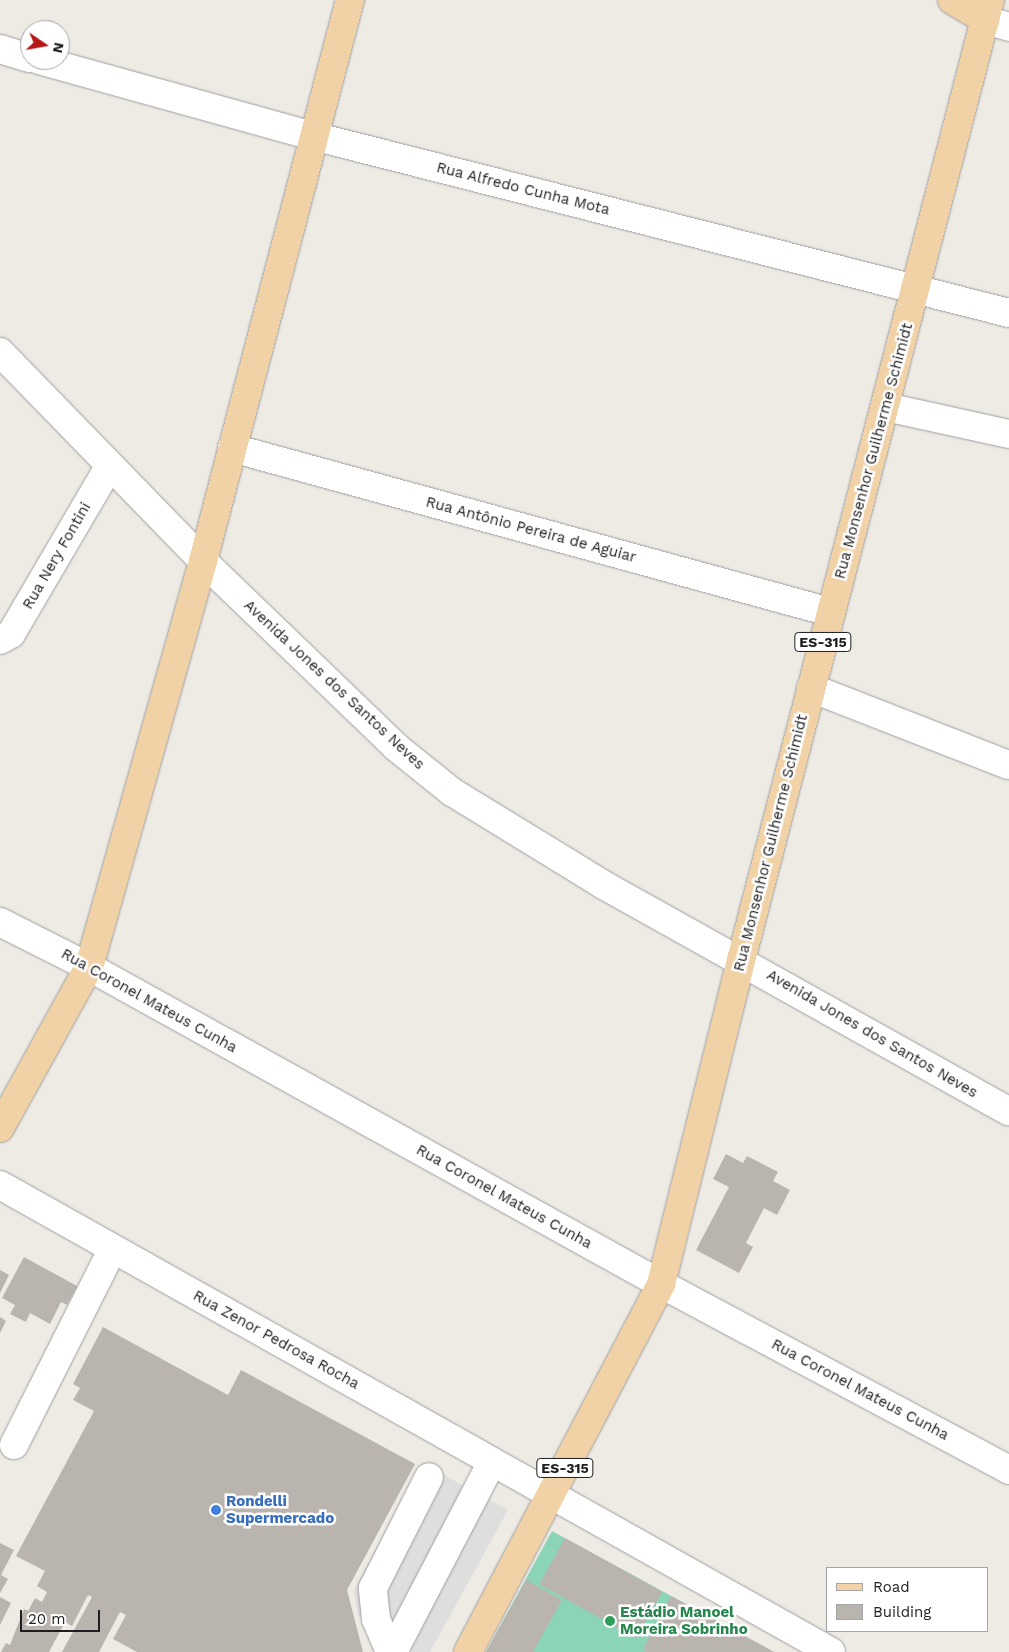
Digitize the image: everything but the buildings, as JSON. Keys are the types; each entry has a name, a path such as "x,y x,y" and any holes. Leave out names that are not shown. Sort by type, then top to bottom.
{"main road":[{"path":"0,1128 90,967 203,561 350,0"},
{"path":"952,0 995,16"},
{"name":"Rua Monsenhor Guilherme Schimidt","path":"468,1652 661,1284 830,612 917,290 995,16"}],"street":[{"path":"0,49 20,55"},
{"name":"Rua Alfredo Cunha Mota","path":"70,69 313,136 1009,313"},
{"name":"Avenida Jones dos Santos Neves","path":"0,352 203,561 396,747 452,792 602,884 741,960 1009,1112"},
{"path":"886,407 1009,434"},
{"name":"Rua Antônio Pereira de Aguiar","path":"232,448 830,612"},
{"name":"Rua Nery Fontini","path":"0,640 11,634 110,467"},
{"path":"811,688 1009,765"},
{"name":"Rua Coronel Mateus Cunha","path":"0,922 90,967 661,1284 1009,1470"},
{"name":"Rua Zenor Pedrosa Rocha","path":"0,1185 830,1652"},
{"path":"14,1445 113,1248"},
{"path":"392,1652 492,1462"},
{"path":"392,1652 376,1618 373,1588 429,1478"}],"green space":[{"name":"Estádio Manoel Moreira Sobrinho","path":"552,1531 774,1652 486,1652"}],"shaded area":[{"path":"422,1463 508,1510 430,1652 412,1652 402,1635 358,1616 354,1590"}],"place":[{"name":"Rondelli Supermercado","path":"216,1510"},
{"name":"Estádio Manoel Moreira Sobrinho","path":"610,1621"}]}
